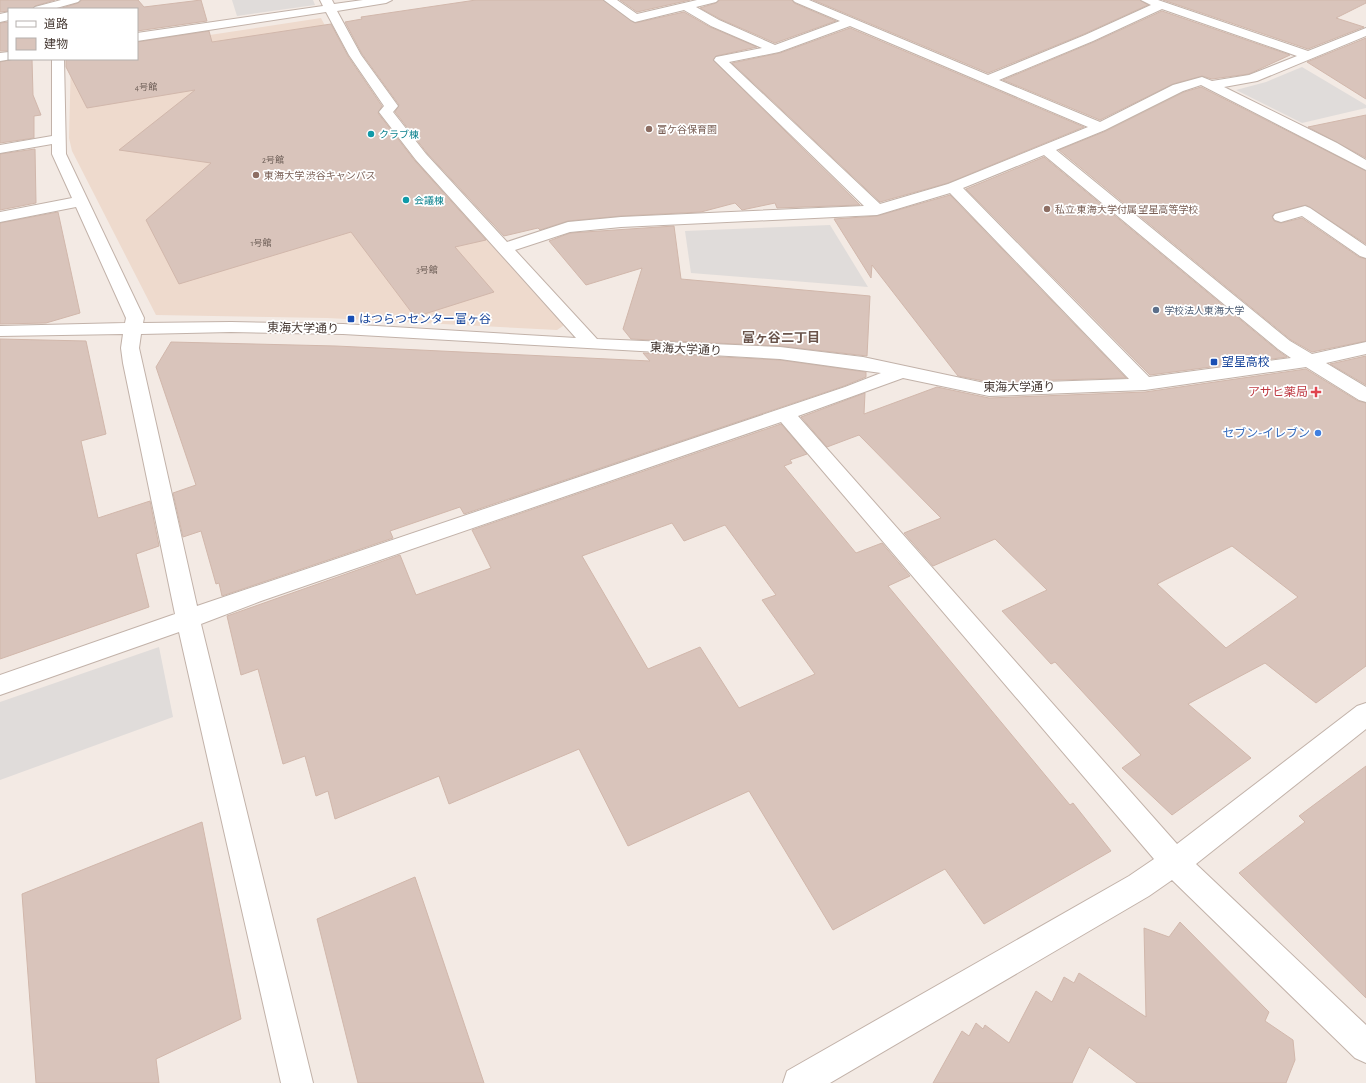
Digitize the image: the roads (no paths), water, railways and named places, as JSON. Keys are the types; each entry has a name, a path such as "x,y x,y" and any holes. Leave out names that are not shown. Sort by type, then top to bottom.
{"street":[{"path":"44,8 74,0"},
{"path":"138,37 328,4 386,0"},
{"path":"610,0 635,18 712,0"},
{"path":"799,0 1100,127"},
{"path":"1146,0 1307,55"},
{"path":"328,4 369,79 391,106 386,112 421,157 592,344"},
{"path":"987,80 1161,5"},
{"path":"686,6 715,23 775,48"},
{"path":"849,22 775,48 720,60 877,210"},
{"path":"505,248 568,227 644,220 877,210 953,186 1046,149 1100,127 1178,88 1252,78 1366,32"},
{"path":"58,60 59,154 134,318 130,348 132,363 188,618 297,1083"},
{"path":"1207,83 1332,146 1366,166"},
{"path":"0,149 59,140"},
{"path":"1046,149 1284,344 1308,361 1366,396"},
{"path":"953,186 1145,384"},
{"path":"0,217 81,201"},
{"path":"1281,217 1305,211 1366,252"},
{"name":"東海大学通り","path":"0,331 231,327 343,329 592,344 780,353 863,363 989,390 1145,384 1308,361 1366,348"},
{"path":"0,684 115,646 188,618 852,391 900,372"},
{"path":"784,414 1175,863 1366,1047"},
{"path":"798,1083 1139,886 1175,863 1366,714"}],"place":[{"name":"富ケ谷保育園","path":"649,129"},
{"name":"クラブ棟","path":"371,134"},
{"name":"東海大学 渋谷キャンパス","path":"256,175"},
{"name":"会議棟","path":"406,200"},
{"name":"私立 東海大学付属 望星高等学校","path":"1047,209"},
{"name":"学校法人東海大学","path":"1156,310"},
{"name":"はつらつセンター富ヶ谷","path":"351,319"},
{"name":"望星高校","path":"1214,362"},
{"name":"アサヒ薬局","path":"1316,392"},
{"name":"セブン-イレブン","path":"1318,433"}],"district":[{"name":"富ヶ谷二丁目","path":"781,337"}]}
